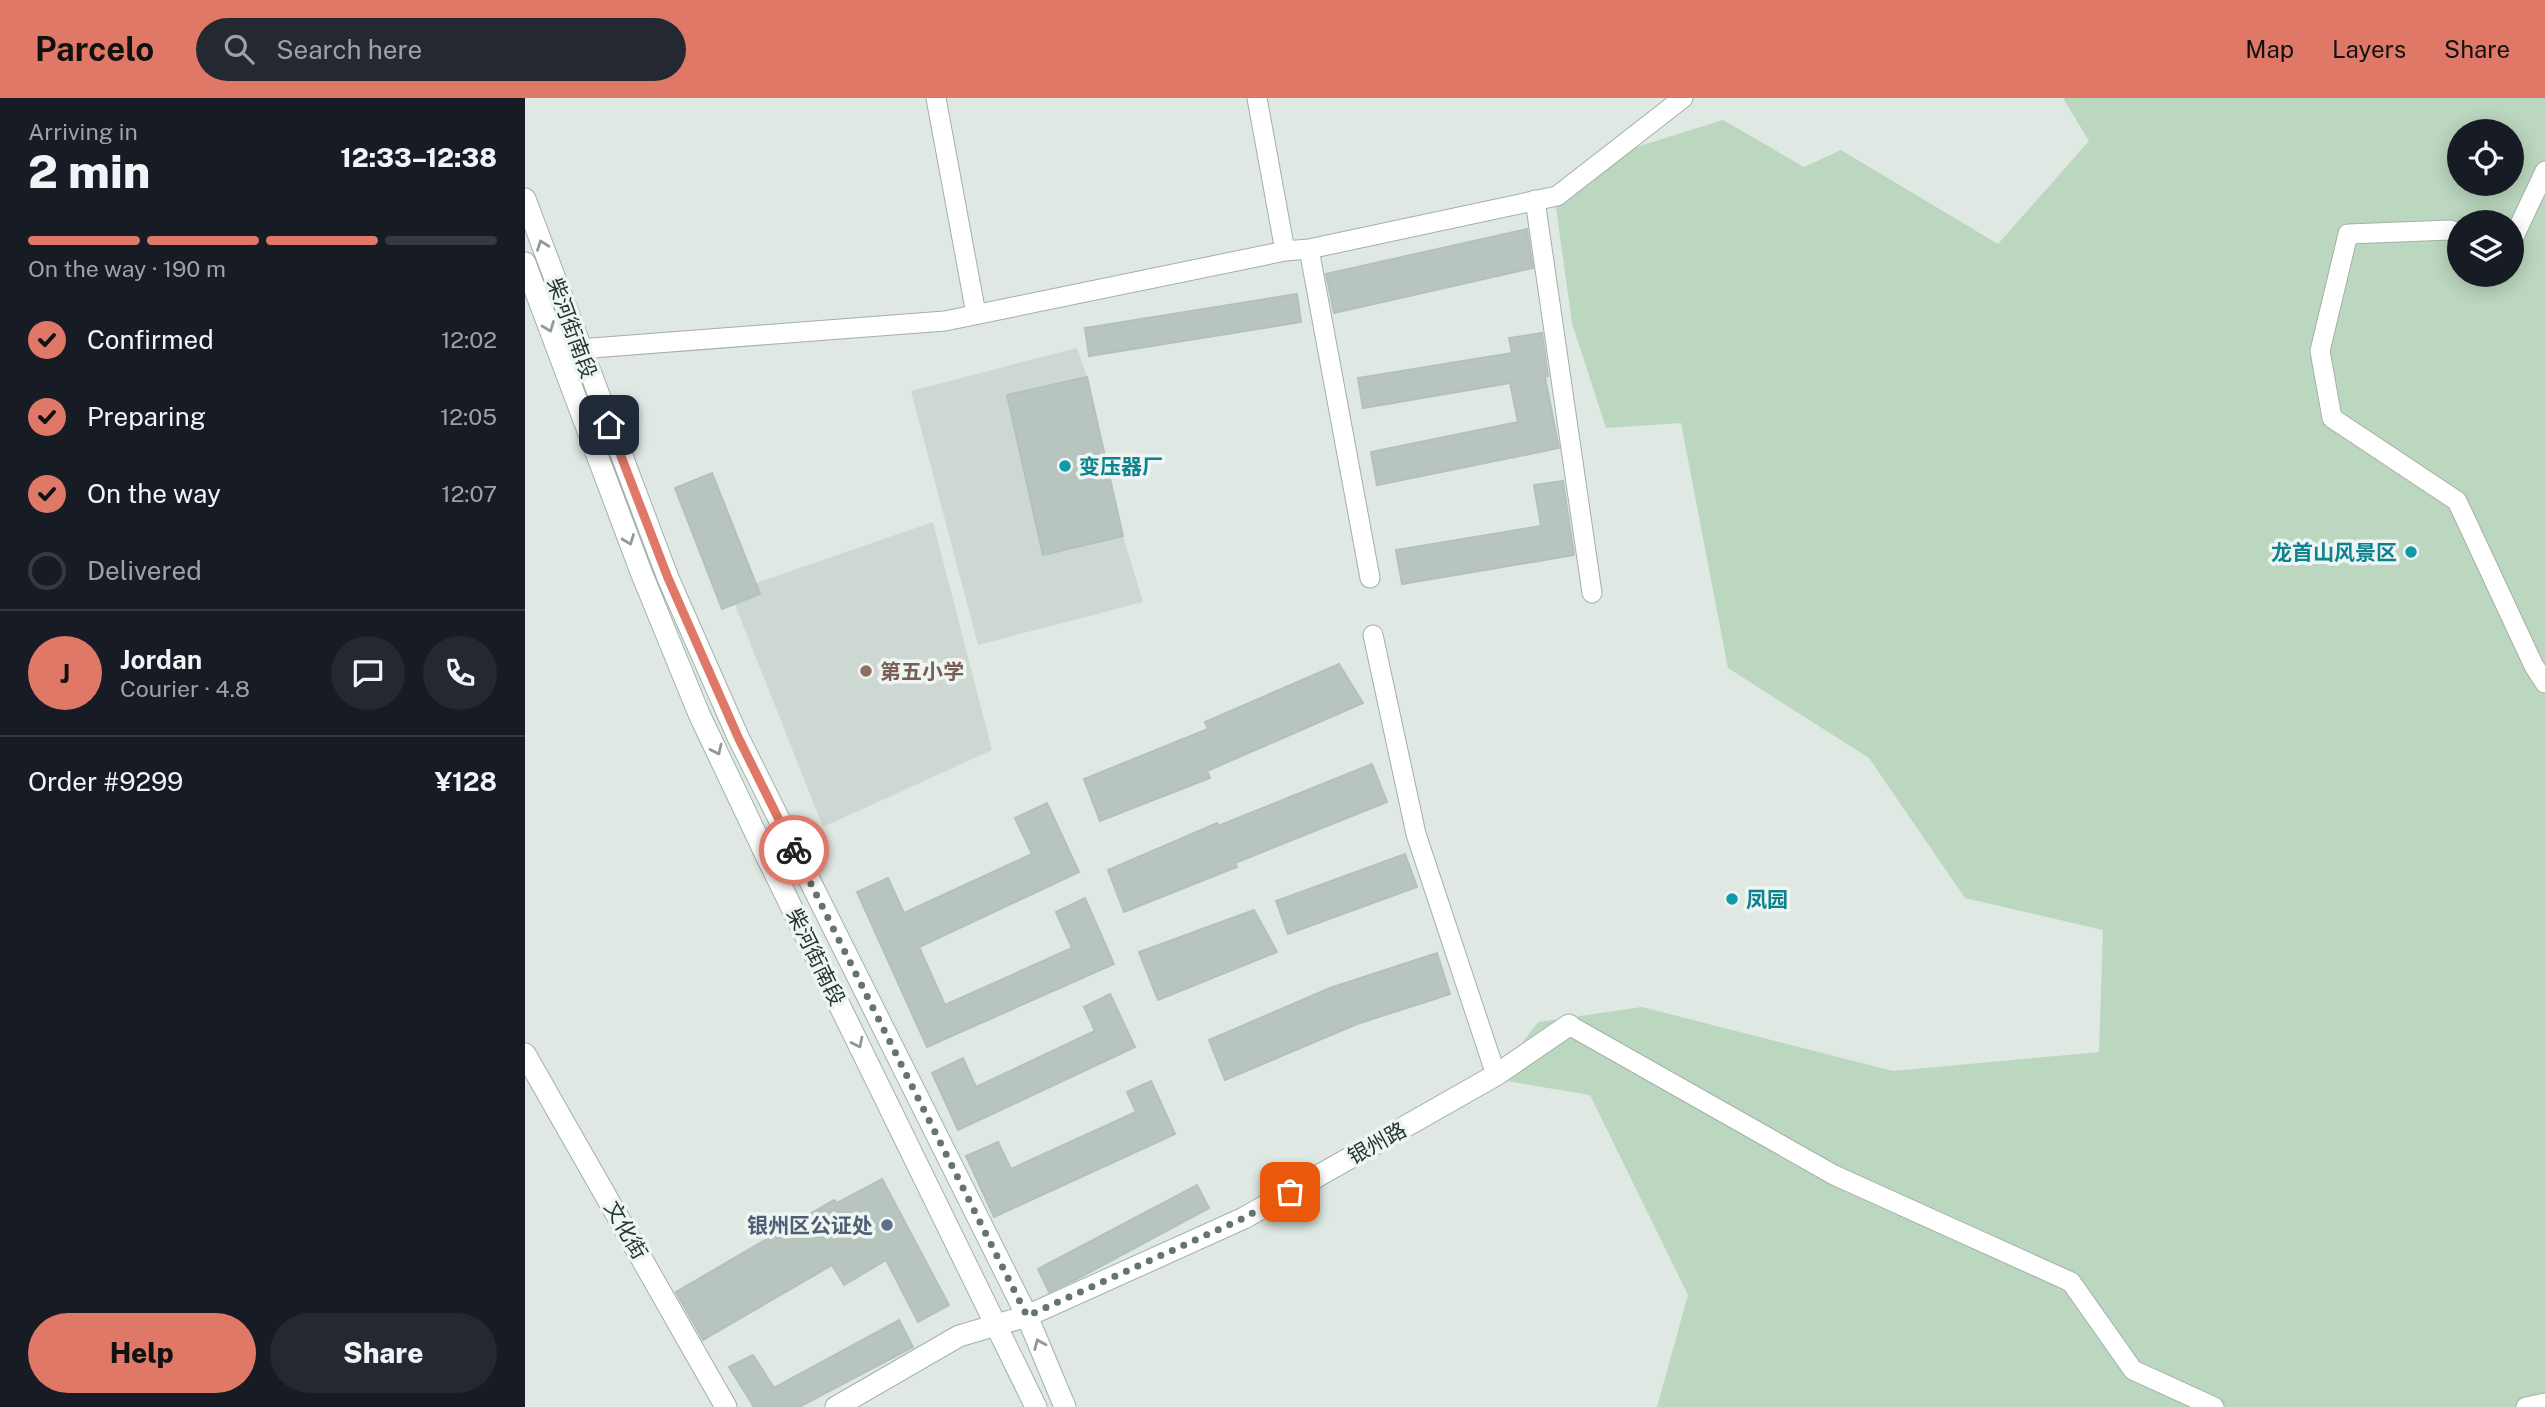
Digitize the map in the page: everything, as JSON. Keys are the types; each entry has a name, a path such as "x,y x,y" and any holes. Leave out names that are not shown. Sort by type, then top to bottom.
{"main road":[{"name":"柴河街南段","path":"525,199 579,349 668,578 738,737 1027,1316 1065,1407"},
{"name":"柴河街南段","path":"525,263 641,572 699,714 1036,1407"},
{"name":"银州路","path":"836,1407 959,1336 1027,1316 1244,1218 1496,1075 1569,1025"},
{"name":"文化街","path":"525,1054 726,1407"}],"street":[{"path":"936,98 976,314"},
{"path":"1257,98 1285,251"},
{"path":"579,349 945,321 1285,251 1309,249 1557,196 1683,98"},
{"path":"2524,215 2545,171"},
{"path":"1535,200 1592,593"},
{"path":"2447,230 2348,234 2320,351 2332,418 2457,500 2534,666 2545,683"},
{"path":"1309,249 1370,578"},
{"path":"1373,635 1416,834 1496,1075"},
{"path":"1569,1025 1833,1175 2071,1282 2133,1370 2214,1407"},
{"path":"2526,1407 2545,1403"}],"shaded area":[{"path":"1077,348 1087,377 1123,536 1143,602 978,645 911,391"},
{"name":"第五小学","path":"933,522 992,750 823,827 730,592"}],"green space":[{"path":"2063,98 2545,98 2545,1407 1657,1407 1688,1295 1590,1095 1495,1079 1538,1022 1642,1007 1893,1071 2099,1052 2103,930 1965,898 1869,758 1728,668 1681,423 1606,428 1572,323 1555,200 1630,149 1723,120 1804,167 1841,150 1998,244 2089,141"}],"building":[{"path":"1527,229 1533,268 1334,313 1326,274"},
{"path":"1297,294 1301,322 1089,356 1085,328"},
{"path":"1542,333 1548,376 1545,377 1559,448 1377,485 1371,452 1518,422 1510,383 1363,408 1358,378 1512,353 1509,338"},
{"name":"变压器厂","path":"1087,377 1123,536 1043,555 1007,395"},
{"path":"712,473 760,594 722,609 675,488"},
{"path":"1563,481 1574,555 1402,584 1396,550 1541,526 1534,485"},
{"path":"1339,664 1363,703 1207,771 1210,778 1100,821 1084,779 1208,729 1205,722"},
{"path":"1372,764 1387,802 1235,863 1237,867 1124,912 1108,870 1217,823 1218,826"},
{"path":"1047,803 1079,872 919,947 945,1005 1072,948 1056,912 1085,898 1114,964 927,1047 857,892 888,878 904,913 1032,854 1015,818"},
{"path":"1405,854 1417,887 1288,934 1276,901"},
{"path":"1254,910 1277,952 1158,1000 1139,952"},
{"path":"1437,953 1450,994 1357,1024 1225,1080 1209,1040 1330,988"},
{"path":"1110,994 1135,1047 958,1130 932,1073 963,1058 976,1087 1095,1031 1084,1007"},
{"path":"1151,1081 1175,1134 994,1217 966,1156 998,1142 1011,1169 1136,1112 1127,1092"},
{"path":"882,1179 949,1305 918,1322 886,1260 844,1285 832,1265 703,1340 676,1292 834,1200 837,1203"},
{"path":"1197,1185 1209,1208 1049,1292 1038,1269"},
{"path":"899,1320 913,1347 799,1407 754,1407 729,1367 753,1355 774,1388"}],"way so far":[{"path":"794,850 1027,1316 1244,1218 1290,1192"}],"place":[{"name":"变压器厂","path":"1065,466"},
{"name":"龙首山风景区","path":"2411,552"},
{"name":"第五小学","path":"866,671"},
{"name":"凤园","path":"1732,899"},
{"name":"银州区公证处","path":"887,1225"}],"route":[{"path":"609,425 668,578 738,737 794,850"}]}
